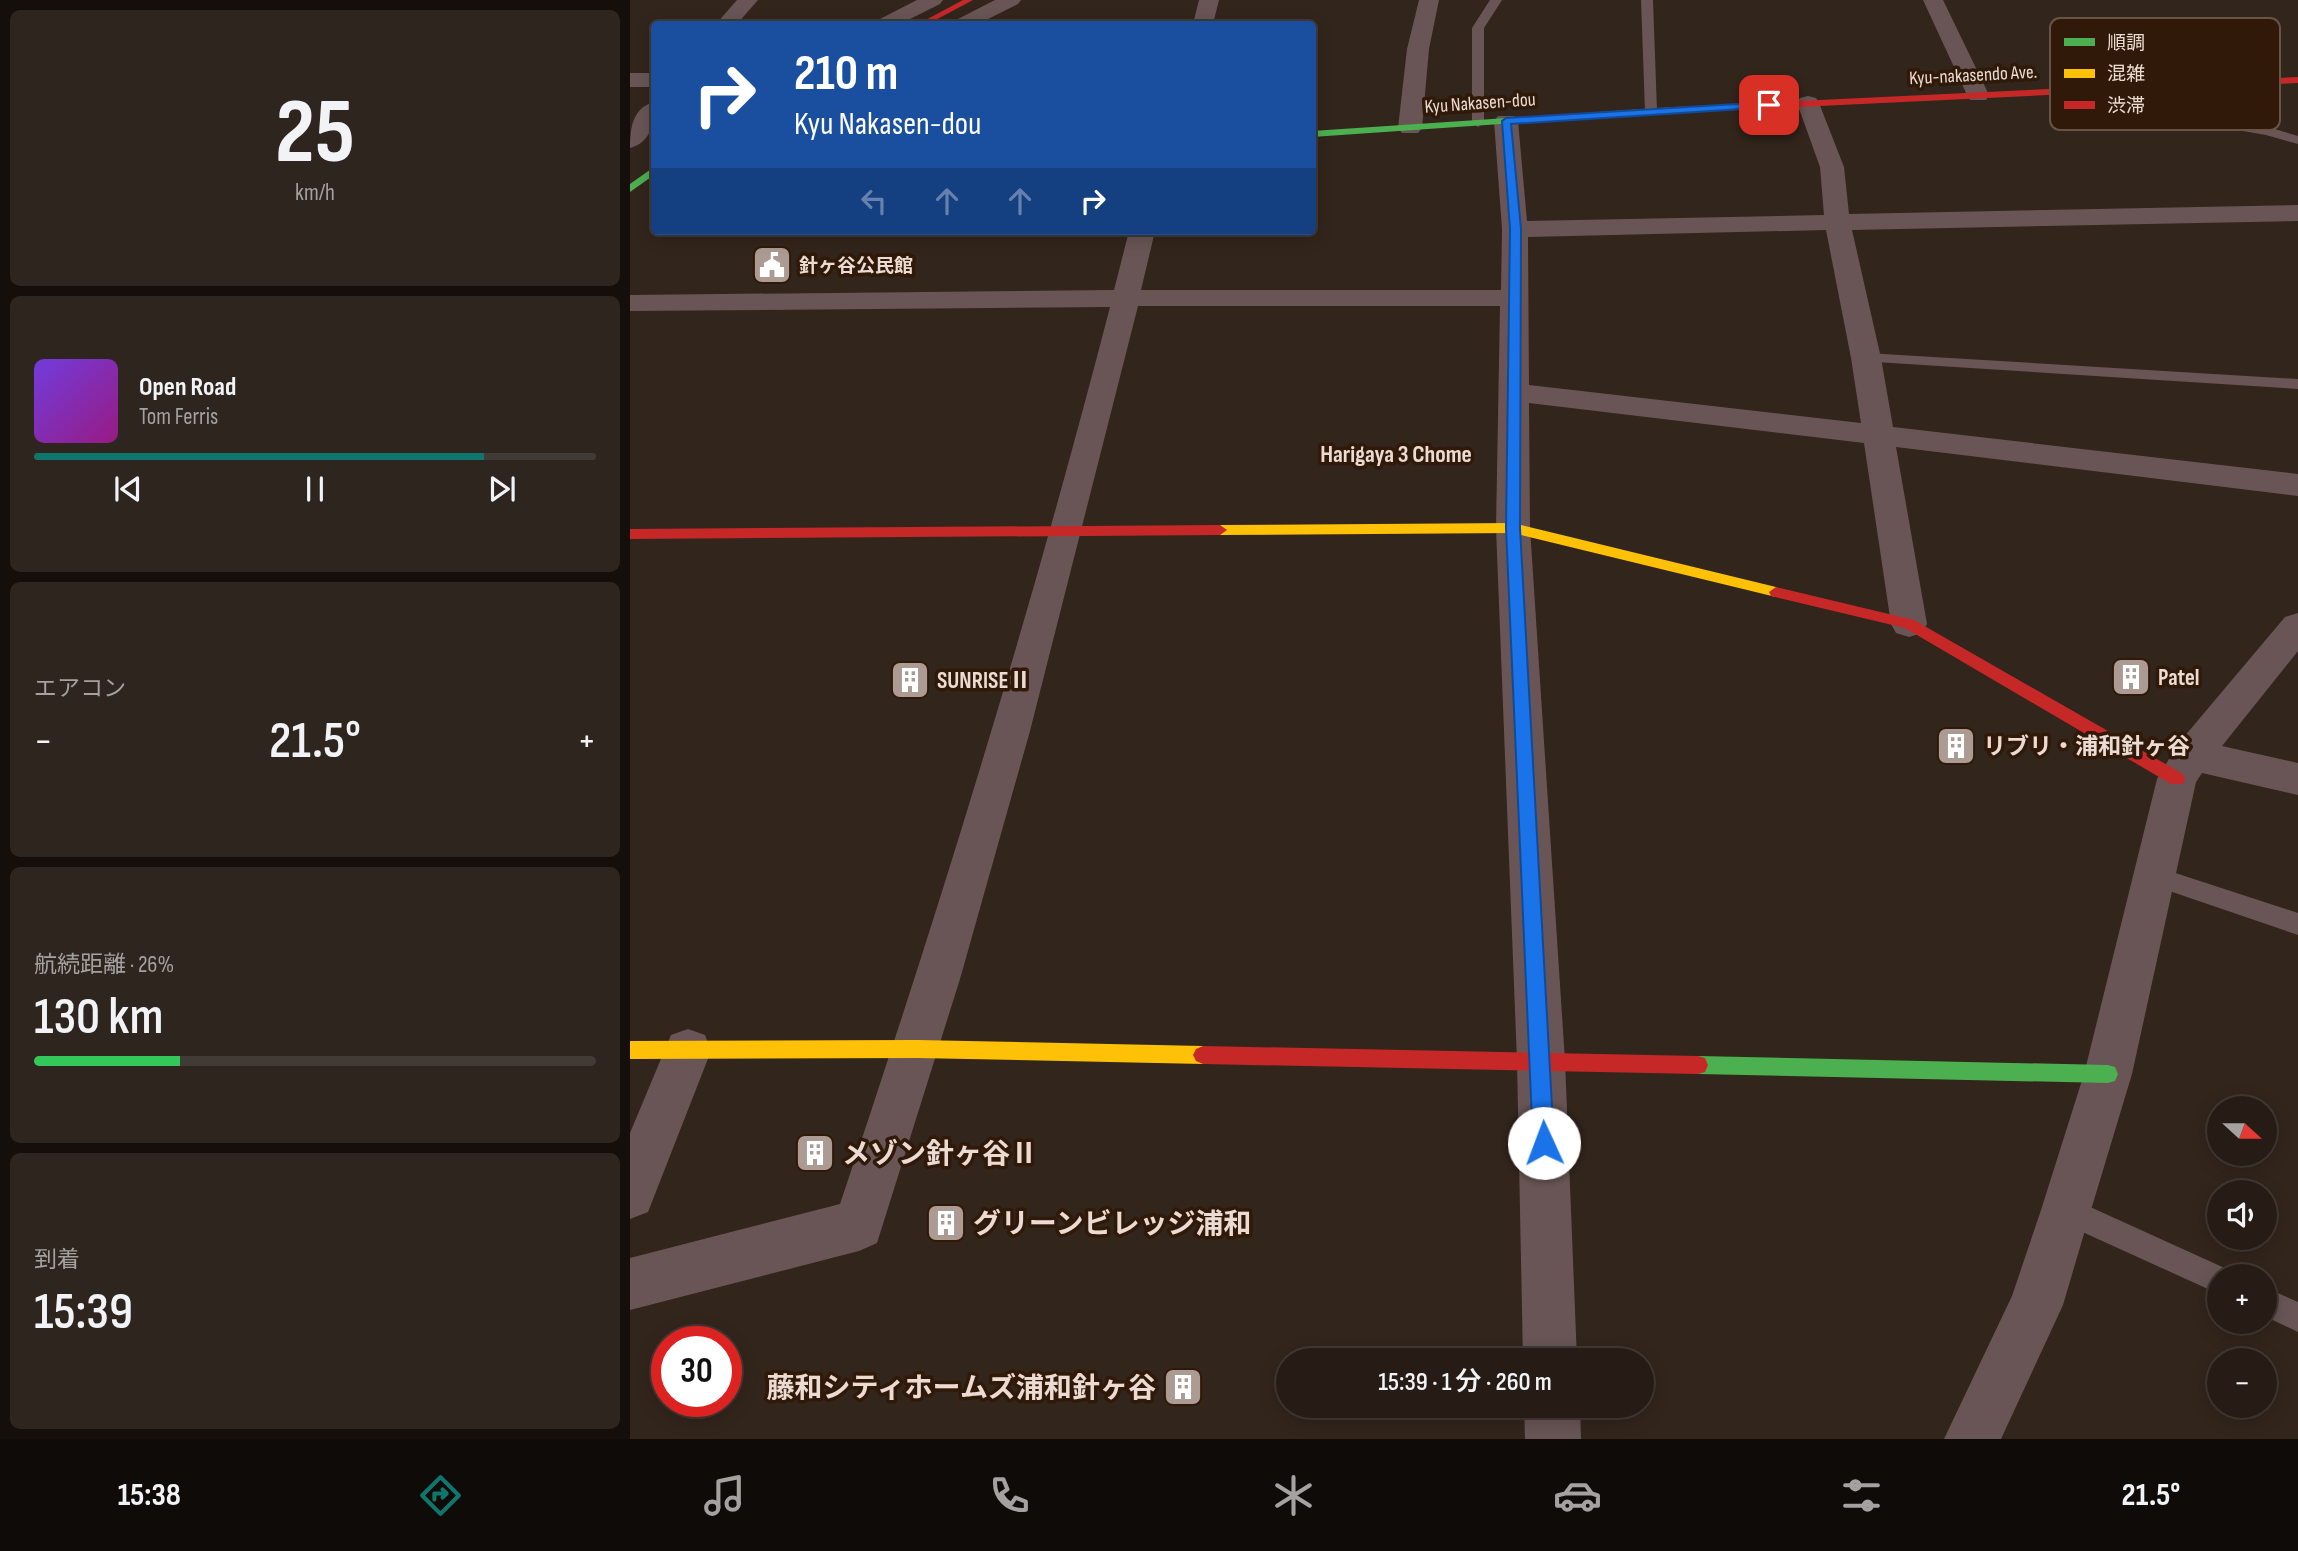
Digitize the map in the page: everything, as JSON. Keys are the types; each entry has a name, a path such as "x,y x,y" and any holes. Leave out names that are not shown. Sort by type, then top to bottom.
{"street":[{"path":"729,21 748,0"},
{"path":"892,21 933,0"},
{"path":"928,21 969,0"},
{"path":"968,21 1011,0"},
{"path":"1204,21 1209,0"},
{"path":"1410,128 1418,49 1429,0"},
{"path":"1933,0 1978,95"},
{"path":"630,80 651,80"},
{"name":"Kyu-nakasendo Ave.","path":"2280,81 2298,80"},
{"name":"Kyu-nakasendo Ave.","path":"1651,111 2050,91"},
{"path":"1808,103 1832,167 1837,221 1866,358 1909,624"},
{"name":"Kyu Nakasen-dou","path":"1316,134 1651,111"},
{"path":"630,141 651,113"},
{"path":"1492,122 1515,229 1513,528 1541,1061 1550,1348"},
{"path":"630,192 651,173"},
{"path":"630,192 651,182"},
{"path":"630,192 651,192"},
{"path":"1515,229 2298,213"},
{"path":"630,1284 859,1225 917,1049 1068,531 1141,235"},
{"path":"630,303 1126,298 1515,298"},
{"path":"1513,392 2298,485"},
{"path":"630,534 1513,528 1909,624 2185,767 2298,779"},
{"path":"1972,1439 2036,1305 2108,1074 2154,876 2185,767 2298,626"},
{"path":"630,1050 917,1049 2108,1074"},
{"path":"630,1194 688,1051"},
{"path":"1552,1418 1553,1439"}],"lane":[{"path":"1492,122 1478,28 1496,0"},
{"path":"1647,0 1651,111"},
{"path":"2262,130 2298,140"},
{"path":"1866,358 2298,384"},
{"path":"2154,876 2298,924"},
{"path":"2066,1210 2207,1275"},
{"path":"2277,1307 2298,1317"}],"traffic: fast":[{"path":"1316,134 1674,110"},
{"path":"630,189 651,172"},
{"path":"1698,1065 2108,1074"}],"traffic: slow":[{"path":"1220,530 1513,528 1776,592"},
{"path":"630,1050 917,1049 1203,1055"}],"traffic: jam":[{"path":"928,21 969,0"},
{"path":"2280,81 2298,80"},
{"path":"1674,110 2050,92"},
{"path":"630,534 1220,530"},
{"path":"1776,592 1909,624 2177,779"},
{"path":"1203,1055 1698,1065"}],"place":[{"name":"針ヶ谷公民館","path":"772,265"},
{"name":"Patel","path":"2131,677"},
{"name":"SUNRISEⅡ","path":"910,680"},
{"name":"リブリ・浦和針ヶ谷","path":"1956,746"},
{"name":"メゾン針ヶ谷Ⅱ","path":"815,1153"},
{"name":"グリーンビレッジ浦和","path":"946,1223"},
{"name":"藤和シティホームズ浦和針ヶ谷","path":"1183,1387"}],"district":[{"name":"Harigaya 3 Chome","path":"1396,454"}],"route":[{"path":"1544,1143 1513,528 1515,229 1506,121 1769,105"}]}
